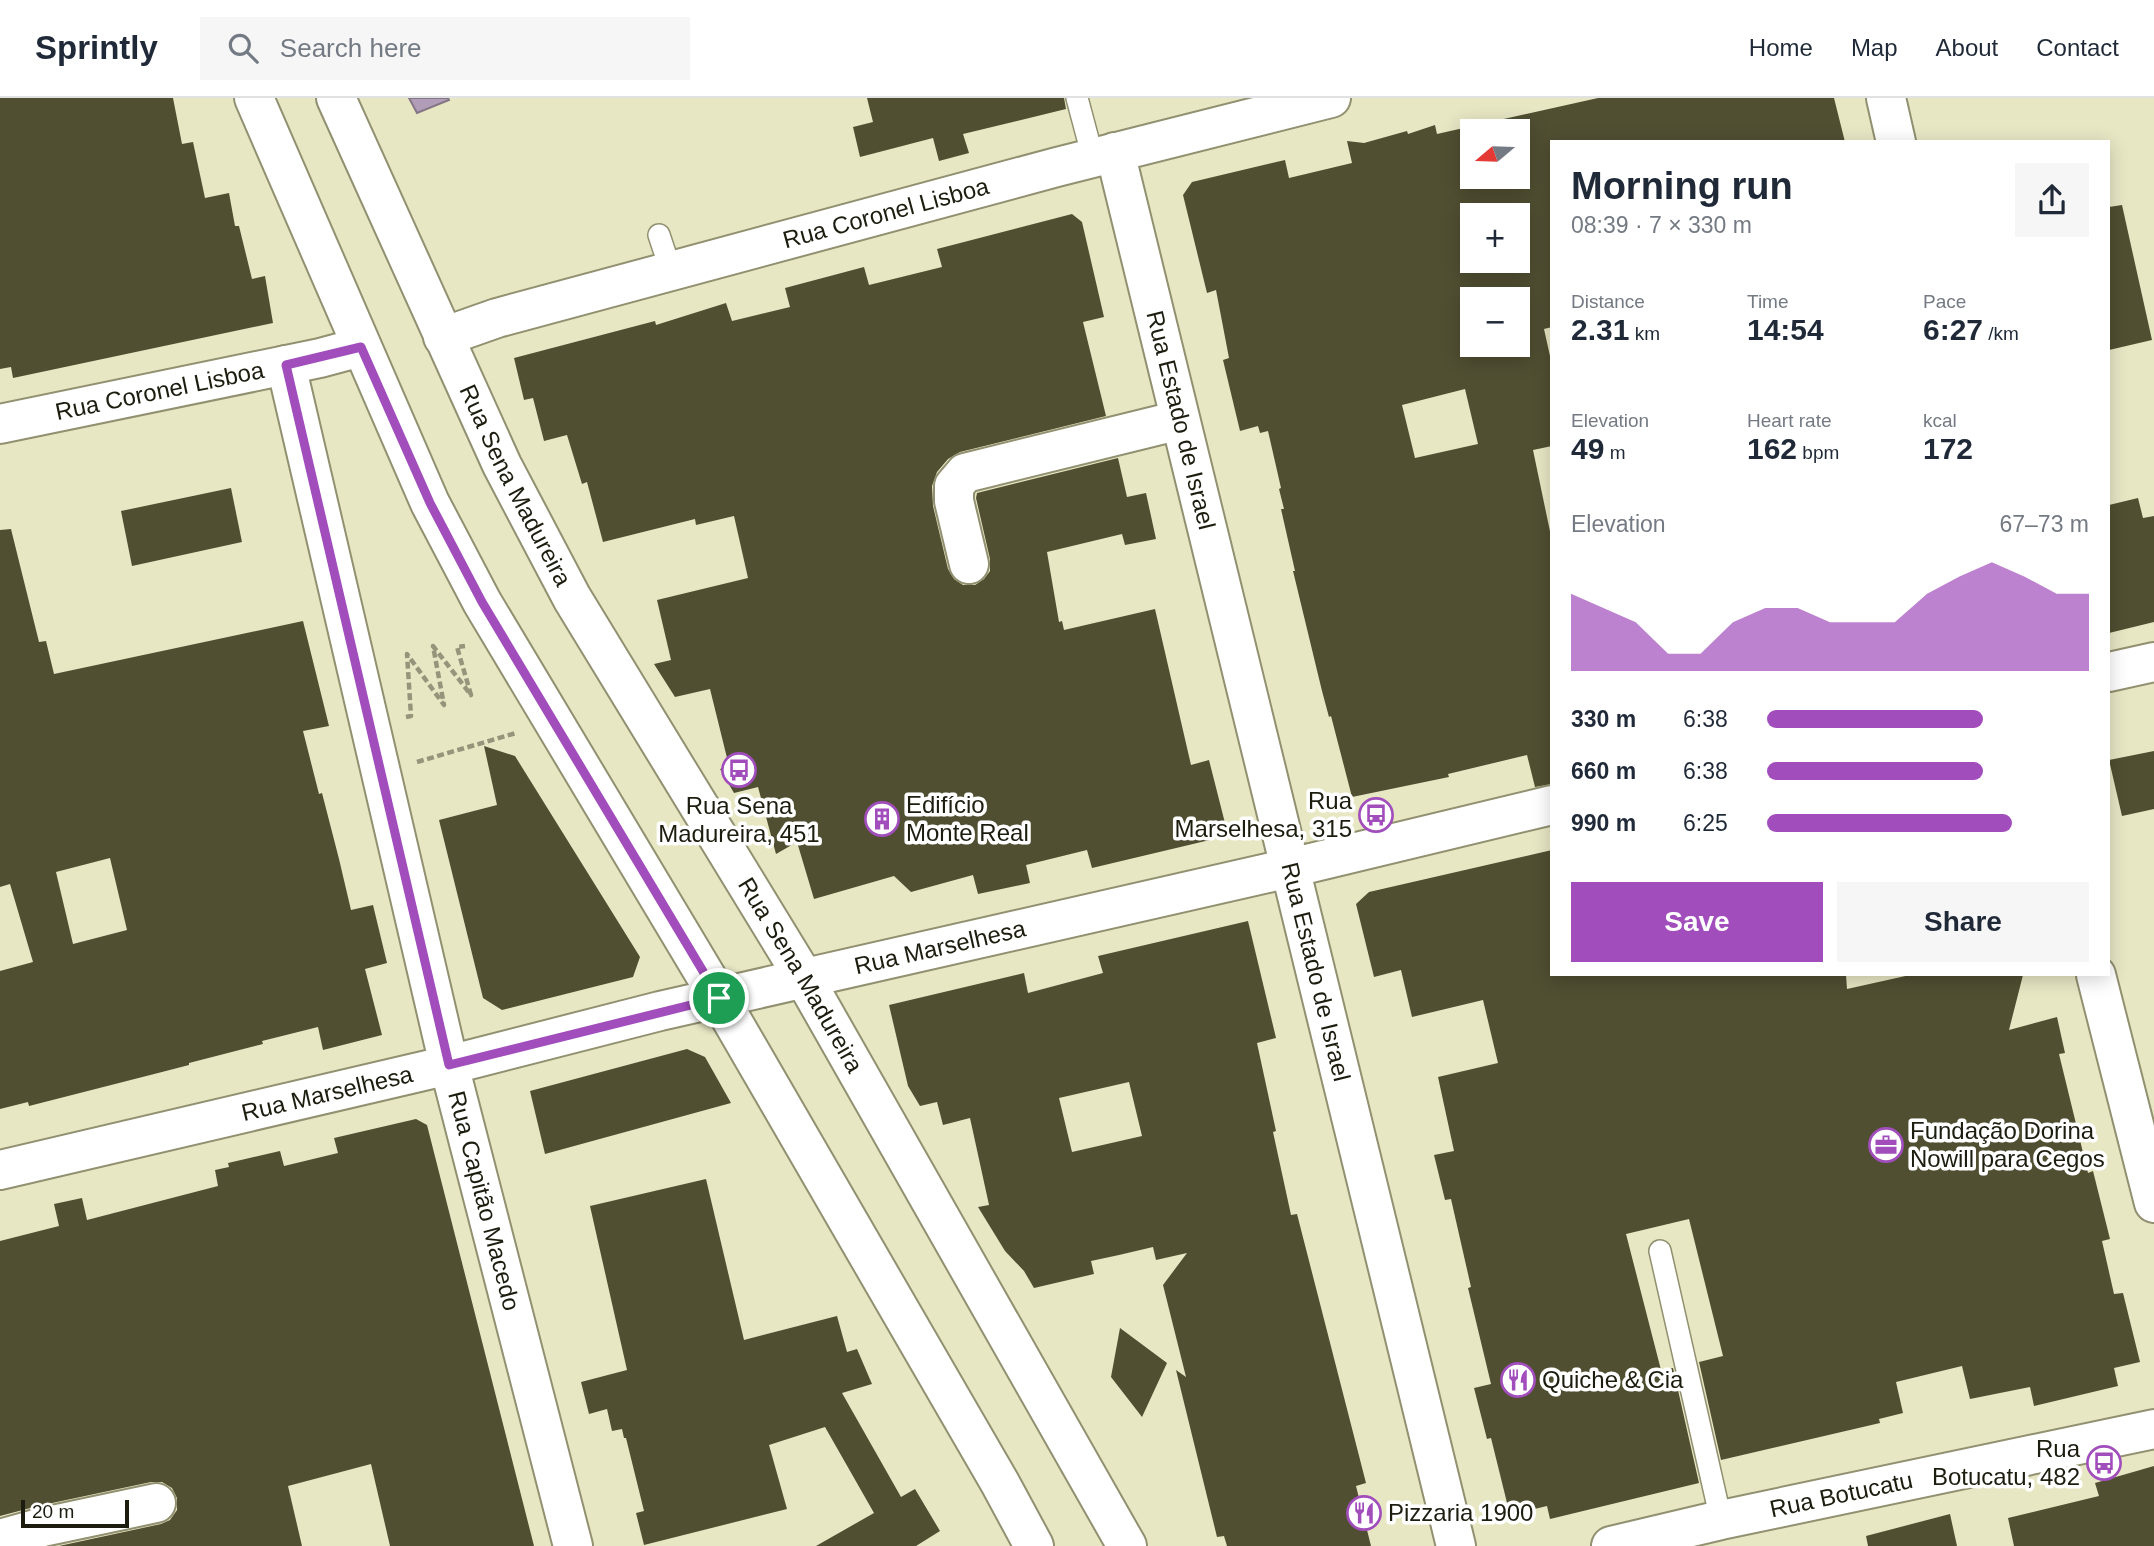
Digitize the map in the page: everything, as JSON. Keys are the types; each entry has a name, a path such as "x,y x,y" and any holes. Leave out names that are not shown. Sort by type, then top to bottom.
{"street":[{"path":"254,98 430,503 482,602 719,998 1034,1546"},
{"name":"Rua Sena Madureira","path":"336,98 502,466 572,598 804,978 1127,1546"},
{"name":"Rua Coronel Lisboa","path":"443,337 497,318 671,271 1104,155 1331,98"},
{"path":"1886,98 1896,140"},
{"name":"Rua Estado de Israel","path":"1104,155 1180,419 1456,1546"},
{"name":"Rua Coronel Lisboa","path":"0,424 361,347"},
{"name":"Rua Capitão Macedo","path":"286,365 449,1065 573,1546"},
{"path":"969,564 954,501 954,486 965,473 1180,419"},
{"path":"2110,672 2154,662"},
{"name":"Rua Marselhesa","path":"0,1170 449,1065 804,978 1550,805"},
{"path":"2096,976 2154,1203"},
{"name":"Rua Botucatu","path":"1611,1546 1724,1533 2154,1429"},
{"path":"0,1538 156,1503"}],"lane":[{"path":"1077,98 1104,155"},
{"path":"659,235 671,271"},
{"path":"1660,1251 1724,1533"}],"path":[{"path":"402,718 411,716 407,654 444,705 433,646 471,695 457,647 467,645"},
{"path":"413,763 518,732"}],"shaded area":[{"path":"409,98 448,98 449,100 417,113"}],"building":[{"path":"0,98 173,98 182,144 193,142 205,198 229,193 235,226 239,226 252,279 265,276 273,323 13,378 11,367 0,369"},
{"path":"867,98 1064,98 1066,109 963,134 969,153 939,161 933,138 860,157 853,127 873,122"},
{"path":"1598,98 1834,98 1844,140 1550,140 1550,328 1544,329 1550,356 1550,446 1533,450 1550,531 1550,784 1535,787 1527,755 1448,774 1449,777 1352,797 1322,691 1293,571 1281,509 1284,509 1279,489 1281,488 1268,431 1260,433 1258,426 1240,431 1223,360 1229,358 1216,290 1207,293 1183,195 1192,182 1285,160 1289,178 1352,163 1347,141 1364,143 1407,131 1408,134 1435,125 1437,134 1460,129 1460,189 1530,189 1530,119 1504,119","holes":["1465,389 1478,444 1415,458 1402,405"]},
{"path":"2122,205 2152,340 2110,350 2110,207"},
{"path":"1072,214 1082,222 1104,317 1083,322 1106,416 960,452 948,459 937,472 932,486 933,506 948,569 954,579 963,585 975,585 990,571 977,493 1118,458 1127,497 1146,493 1156,539 1125,545 1122,534 1047,552 1059,622 1062,621 1064,630 1155,609 1191,765 1209,760 1225,823 1214,839 1092,868 1087,850 1026,865 1030,883 978,894 973,875 911,892 894,876 814,899 797,842 776,854 758,787 734,793 720,769 729,766 710,689 675,697 654,664 671,660 657,600 748,578 734,516 696,525 695,519 603,542 587,482 582,484 567,435 544,441 533,398 524,400 514,358 655,321 656,325 726,303 732,321 790,307 785,288 864,267 869,285 942,267 937,249"},
{"path":"231,488 242,542 132,566 121,511"},
{"path":"2138,498 2143,518 2154,516 2154,622 2110,633 2110,505"},
{"path":"11,529 39,642 46,641 54,674 303,621 329,726 303,731 319,794 322,793 351,910 373,905 387,963 365,969 382,1035 323,1050 318,1027 162,1072 29,1106 28,1102 0,1109 0,971 33,962 10,884 0,887 0,530","holes":["110,858 127,930 73,944 56,872"]},
{"path":"484,746 515,756 640,957 633,977 502,1010 483,998 439,820 497,805"},
{"path":"2154,751 2154,809 2122,816 2110,760"},
{"path":"1550,850 1550,976 1846,976 1847,989 1906,976 2023,976 2009,1030 2057,1017 2065,1053 2059,1054 2088,1173 2093,1171 2110,1239 2102,1241 2114,1294 2123,1293 2140,1362 2114,1368 2118,1386 2034,1406 2030,1387 1970,1399 1962,1366 1896,1382 1903,1413 1879,1419 1880,1423 1721,1460 1699,1362 1723,1356 1689,1219 1626,1234 1661,1370 1673,1368 1699,1483 1550,1519 1547,1506 1510,1515 1491,1438 1487,1439 1474,1388 1491,1384 1468,1288 1471,1287 1451,1199 1445,1200 1434,1155 1454,1151 1438,1077 1498,1063 1483,1000 1412,1017 1401,970 1374,977 1356,904 1369,892"},
{"path":"1248,921 1276,1038 1257,1043 1276,1131 1273,1132 1291,1215 1297,1214 1366,1483 1356,1486 1371,1546 1227,1546 1224,1536 1217,1537 1176,1370 1186,1377 1163,1285 1187,1253 1156,1260 1153,1247 1091,1261 1094,1274 1034,1288 1024,1271 1005,1251 978,1207 989,1205 970,1118 943,1125 937,1102 920,1106 908,1086 889,1005 1024,973 1028,993 1103,973 1098,956","holes":["1129,1082 1142,1136 1072,1152 1059,1098"]},
{"path":"687,1049 705,1057 731,1103 545,1154 530,1091"},
{"path":"416,1119 427,1125 534,1546 390,1546 371,1464 288,1486 302,1546 59,1546 170,1520 177,1510 177,1498 172,1488 162,1482 151,1482 0,1516 0,1241 59,1226 54,1204 82,1198 87,1220 218,1186 215,1170 229,1167 228,1163 280,1151 284,1166 338,1153 334,1138"},
{"path":"706,1179 744,1340 837,1316 847,1352 857,1349 872,1384 842,1393 901,1497 915,1489 940,1531 916,1546 816,1546 874,1513 825,1427 769,1445 787,1509 644,1545 636,1513 644,1511 626,1438 622,1429 612,1431 607,1409 589,1414 581,1382 627,1370 590,1206"},
{"path":"1120,1328 1167,1363 1142,1417 1111,1377"},
{"path":"2154,1466 2154,1546 2014,1546 2008,1518 2099,1496 2095,1483"},
{"path":"1950,1514 1957,1546 1868,1546 1866,1536"}],"place":[{"name":"Rua Sena Madureira, 451","path":"739,770"},
{"name":"Rua Marselhesa, 315","path":"1376,815"},
{"name":"Edifício Monte Real","path":"882,819"},
{"name":"Fundação Dorina Nowill para Cegos","path":"1886,1145"},
{"name":"Quiche & Cia","path":"1518,1380"},
{"name":"Rua Botucatu, 482","path":"2104,1463"},
{"name":"Pizzaria 1900","path":"1364,1513"}],"route":[{"path":"361,347 430,503 482,602 719,998 449,1065 286,365 361,347"}]}
